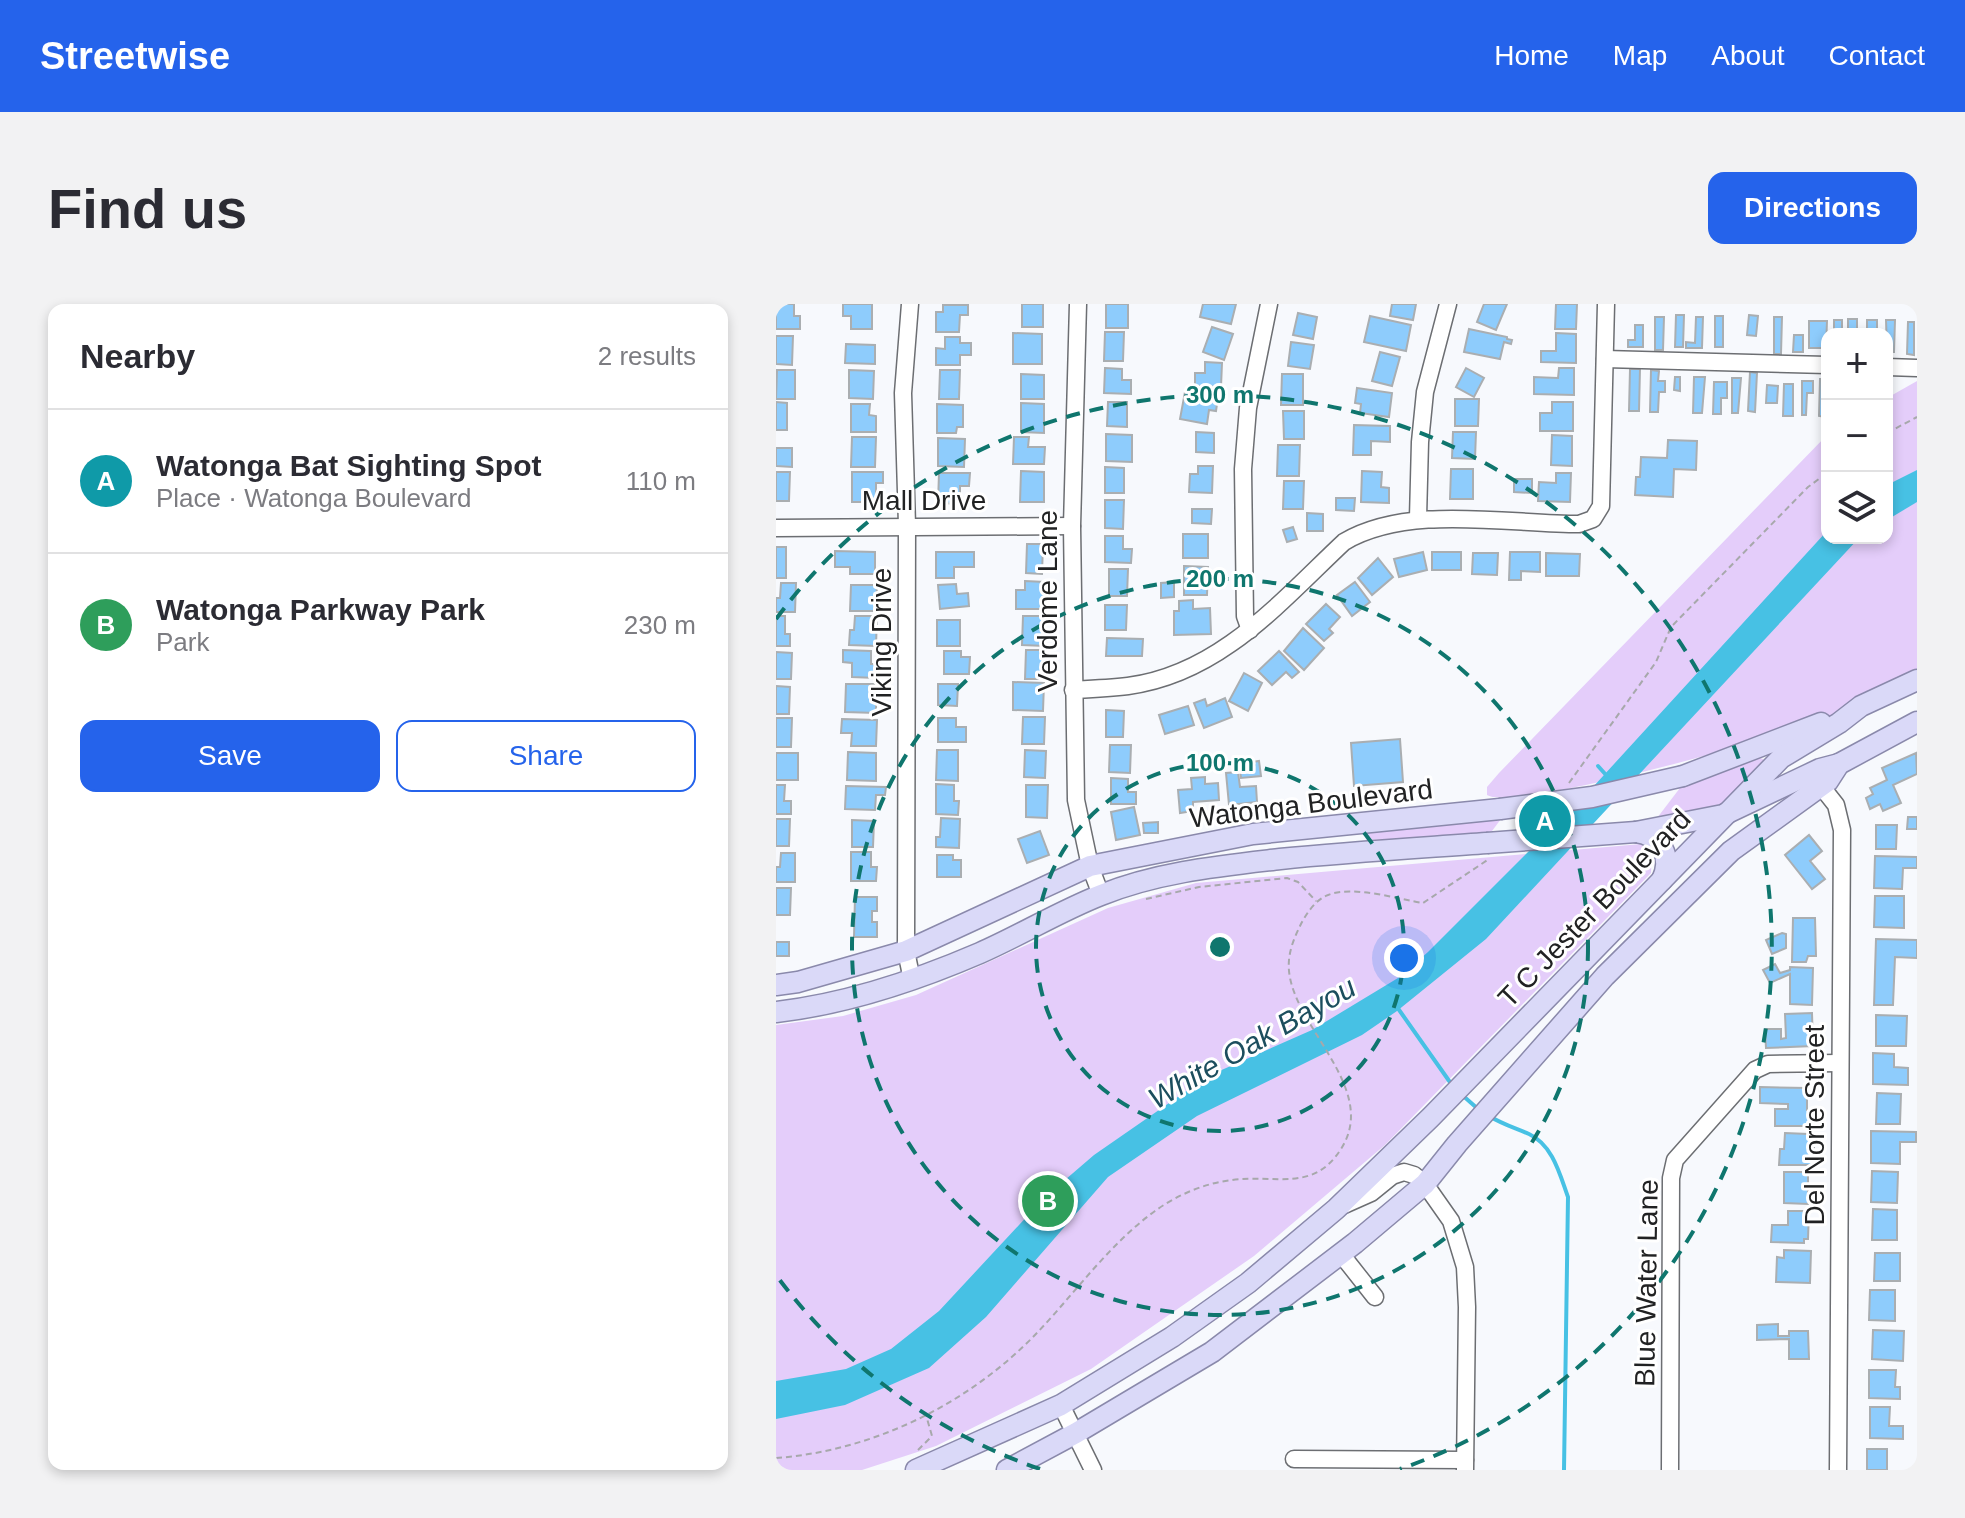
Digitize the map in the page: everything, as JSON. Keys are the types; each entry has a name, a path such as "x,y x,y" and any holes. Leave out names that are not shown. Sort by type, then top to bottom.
{"main road":[{"name":"T C Jester Boulevard","path":"918,1466 1061,1405 1172,1337 1236,1292 1336,1209 1431,1117 1781,758 1861,706 1917,680"},
{"name":"Watonga Boulevard","path":"776,985 798,982 906,951 1090,866 1253,834 1592,797 1683,776 1861,706"},
{"name":"T C Jester Boulevard","path":"1007,1470 1212,1352 1341,1254 1425,1184 1605,976 1731,851 1828,781 1839,764 1917,722"},
{"name":"Watonga Boulevard","path":"776,1012 855,998 912,980 981,952 1101,895 1160,877 1216,866 1349,852 1490,850 1636,832 1723,815 1820,769 1839,764"},
{"path":"1346,825 1349,852"},
{"path":"1636,832 1650,835 1665,851 1667,866 1662,880"},
{"path":"1587,956 1605,976"}],"street":[{"name":"Viking Drive","path":"910,304 903,393 907,525 906,951 912,980"},
{"name":"Verdome Lane","path":"1078,304 1072,526 1076,800 1090,866 1101,895"},
{"path":"1250,630 1245,616 1243,469 1248,408 1269,304"},
{"path":"1418,518 1425,392 1448,304"},
{"path":"1073,690 1130,686 1197,665 1250,630 1344,542 1362,531 1418,518 1567,524 1593,519 1601,506 1606,304"},
{"path":"1605,359 1821,365"},
{"path":"1893,367 1917,368"},
{"name":"Mall Drive","path":"776,528 1072,526"},
{"name":"Del Norte Street","path":"1821,786 1836,805 1842,830 1838,1470"},
{"name":"Blue Water Lane","path":"1670,1470 1671,1178 1675,1160 1755,1070 1768,1064 1840,1063"},
{"path":"1294,1459 1465,1465 1465,1267 1451,1221 1425,1184 1404,1172 1392,1176 1371,1193 1336,1209"},
{"path":"1341,1254 1375,1297"},
{"path":"1061,1405 1093,1470"}],"path":[{"path":"1893,430 1917,417"},
{"path":"1569,783 1656,662 1671,627 1821,477"},
{"path":"776,1458 810,1454 872,1437 954,1400 1004,1364 1133,1230 1168,1203 1207,1185 1233,1180 1297,1178 1317,1174 1330,1166 1344,1145 1352,1111 1346,1087 1293,988 1289,961 1294,937 1306,915 1328,894 1347,892 1423,903 1490,850"},
{"path":"1143,895 1146,900 1199,887 1287,878 1298,882 1317,902"},
{"path":"918,1466 918,1450 932,1436 926,1415"}],"shaded area":[{"path":"1917,381 1917,673 1818,721 1753,742 1593,784 1507,797 1487,795 1487,787 1499,773 1821,441 1821,544 1893,544 1893,395"},
{"path":"1760,758 1763,763 1717,811 1654,822 1683,784"},
{"path":"1501,819 1489,835 1366,840 1365,835 1370,832"},
{"path":"1641,844 1652,853 1651,873 1385,1145 1254,1256 1091,1369 936,1446 862,1470 776,1470 776,1025 843,1016 916,995 1108,908 1196,883"}],"water":[{"path":"1917,470 1917,502 1893,516 1893,482"},
{"path":"1821,538 1821,544 1853,544 1486,939 1397,1011 1362,1035 1197,1116 1108,1177 986,1317 929,1368 845,1405 776,1419 776,1381 846,1369 891,1349 939,1311 1044,1198 1094,1155 1208,1076 1312,1030 1398,978 1428,952 1593,787"}],"building":[{"path":"776,304 794,304 794,316 800,316 800,329 776,329"},
{"path":"843,304 872,304 872,329 851,329 851,316 843,316"},
{"path":"1022,304 1043,304 1043,327 1022,327"},
{"path":"1106,304 1128,304 1128,328 1106,328"},
{"path":"1203,304 1236,304 1231,324 1200,317"},
{"path":"1392,304 1416,304 1413,320 1390,316"},
{"path":"1484,304 1507,304 1496,330 1477,322"},
{"path":"1556,304 1577,304 1576,329 1555,329"},
{"path":"943,305 968,305 968,315 960,315 959,332 936,332 936,312 943,312"},
{"path":"1298,313 1317,317 1313,339 1293,335"},
{"path":"1676,315 1684,315 1683,347 1675,347"},
{"path":"1749,315 1758,316 1756,336 1747,335"},
{"path":"1370,316 1411,325 1406,351 1364,342"},
{"path":"1715,316 1723,316 1723,347 1715,347"},
{"path":"1655,317 1664,317 1663,350 1655,350"},
{"path":"1696,317 1703,317 1702,348 1686,348 1686,342 1695,343"},
{"path":"1774,317 1782,317 1781,354 1774,354"},
{"path":"1848,319 1857,319 1857,328 1848,328"},
{"path":"1834,320 1842,320 1842,328 1834,328"},
{"path":"1867,320 1877,320 1877,328 1867,328"},
{"path":"1886,320 1895,320 1894,352 1893,328 1886,328"},
{"path":"1809,321 1827,321 1827,328 1821,328 1821,348 1809,348"},
{"path":"1908,322 1914,322 1914,355 1907,354"},
{"path":"1635,325 1643,325 1643,347 1628,347 1628,340 1635,340"},
{"path":"1212,327 1233,334 1224,360 1203,352"},
{"path":"1469,329 1507,337 1512,340 1511,344 1504,342 1500,359 1464,352"},
{"path":"1105,332 1124,332 1123,361 1104,361"},
{"path":"1013,333 1042,334 1042,364 1013,364"},
{"path":"1556,333 1576,334 1576,363 1541,362 1541,351 1556,351"},
{"path":"1794,335 1803,335 1803,352 1793,352"},
{"path":"776,336 793,336 792,365 776,364"},
{"path":"945,337 960,337 960,343 971,343 971,355 960,355 960,365 936,365 936,348 945,349"},
{"path":"1291,342 1314,345 1310,369 1288,366"},
{"path":"846,344 875,345 875,364 845,363"},
{"path":"1380,352 1400,357 1392,386 1372,381"},
{"path":"1205,362 1222,363 1221,387 1195,386 1195,373 1205,373"},
{"path":"1105,368 1122,369 1122,380 1131,380 1131,394 1104,393"},
{"path":"1466,368 1484,378 1474,397 1456,387"},
{"path":"1559,368 1574,368 1574,395 1534,394 1534,377 1558,378"},
{"path":"1630,369 1640,369 1639,411 1629,411"},
{"path":"777,370 795,370 795,399 776,399"},
{"path":"849,370 874,371 873,399 849,398"},
{"path":"940,370 960,370 959,399 939,399"},
{"path":"1651,370 1659,371 1658,381 1665,381 1665,392 1659,392 1658,412 1650,412"},
{"path":"1750,372 1757,373 1755,412 1748,411"},
{"path":"1021,374 1044,375 1044,399 1021,399"},
{"path":"1282,374 1303,374 1303,405 1281,405"},
{"path":"1675,377 1680,377 1680,391 1674,390"},
{"path":"1694,377 1705,377 1702,413 1693,413"},
{"path":"1732,378 1741,378 1738,413 1732,413"},
{"path":"1820,379 1821,379 1821,416"},
{"path":"1802,381 1813,381 1813,393 1807,393 1806,415 1802,415"},
{"path":"1714,382 1727,382 1727,398 1721,398 1721,414 1713,414"},
{"path":"1784,384 1793,384 1793,416 1783,416"},
{"path":"1767,385 1778,386 1777,403 1766,403"},
{"path":"1357,388 1392,393 1389,417 1360,413 1361,404 1355,403"},
{"path":"1185,392 1218,397 1216,411 1209,410 1207,424 1180,419"},
{"path":"1455,399 1479,399 1478,426 1455,426"},
{"path":"776,402 787,403 787,430 776,430"},
{"path":"1108,402 1127,402 1127,427 1107,426"},
{"path":"1552,402 1573,402 1573,431 1540,431 1540,413 1552,413"},
{"path":"1021,403 1044,404 1044,433 1021,432"},
{"path":"851,404 870,404 869,415 876,416 876,432 851,432"},
{"path":"937,404 963,405 963,427 957,427 956,433 937,433"},
{"path":"1283,411 1304,411 1304,439 1284,439"},
{"path":"1354,425 1390,426 1390,442 1371,441 1371,455 1353,455"},
{"path":"1196,432 1214,433 1214,453 1196,452"},
{"path":"1453,432 1476,432 1475,459 1452,458"},
{"path":"1106,434 1132,435 1132,462 1106,461"},
{"path":"1552,435 1572,436 1572,466 1551,465"},
{"path":"852,437 876,437 875,467 851,467"},
{"path":"1014,437 1029,437 1028,447 1045,447 1044,464 1013,464"},
{"path":"938,438 965,439 964,467 938,466"},
{"path":"1668,440 1697,441 1696,470 1674,469 1673,497 1635,495 1641,457 1667,458"},
{"path":"1278,445 1300,445 1299,476 1277,476"},
{"path":"776,448 792,448 792,467 776,466"},
{"path":"1198,466 1213,466 1212,493 1189,492 1190,474 1198,474"},
{"path":"1105,467 1124,468 1124,493 1105,493"},
{"path":"1451,469 1473,469 1473,499 1450,499"},
{"path":"1021,471 1044,472 1044,502 1020,502"},
{"path":"1362,471 1382,472 1381,487 1389,488 1389,503 1361,502"},
{"path":"776,472 790,472 789,501 776,501"},
{"path":"852,472 883,472 883,483 876,483 876,502 852,502"},
{"path":"939,473 970,473 969,486 960,486 960,504 938,503"},
{"path":"1556,473 1571,473 1570,502 1538,501 1539,482 1556,483"},
{"path":"1514,479 1532,479 1532,493 1514,492"},
{"path":"1284,481 1304,481 1303,509 1283,509"},
{"path":"1336,498 1355,498 1354,511 1336,510"},
{"path":"1105,500 1124,500 1123,529 1105,528"},
{"path":"1192,509 1212,509 1211,524 1192,523"},
{"path":"1307,513 1323,514 1323,531 1307,531"},
{"path":"1293,527 1297,539 1287,542 1283,530"},
{"path":"1183,534 1208,534 1208,558 1183,558"},
{"path":"1105,536 1123,536 1123,549 1132,549 1131,563 1105,562"},
{"path":"1027,544 1043,544 1042,574 1026,573"},
{"path":"776,547 786,547 786,578 776,578"},
{"path":"835,551 875,552 875,574 850,574 850,567 835,567"},
{"path":"936,552 974,552 974,567 954,567 954,578 936,578"},
{"path":"1423,552 1427,570 1399,577 1394,559"},
{"path":"1432,552 1461,552 1461,570 1432,570"},
{"path":"1510,552 1540,552 1540,572 1521,571 1521,580 1509,580"},
{"path":"1473,553 1498,553 1497,575 1472,574"},
{"path":"1546,553 1580,554 1579,576 1546,576"},
{"path":"1378,558 1393,577 1372,595 1358,578"},
{"path":"1184,566 1208,567 1207,595 1184,595"},
{"path":"1109,569 1128,569 1127,596 1109,596"},
{"path":"1025,581 1045,582 1045,609 1016,609 1016,590 1025,590"},
{"path":"1174,582 1174,597 1161,598 1161,583"},
{"path":"1355,582 1370,602 1352,616 1337,595"},
{"path":"781,583 796,583 795,612 776,612"},
{"path":"956,584 957,594 968,593 969,606 940,609 938,585"},
{"path":"851,585 877,585 876,611 850,611"},
{"path":"1193,600 1193,609 1210,608 1211,634 1174,635 1174,611 1179,611 1179,601"},
{"path":"1326,604 1340,617 1329,629 1333,633 1324,641 1306,624"},
{"path":"1105,605 1127,605 1126,630 1105,630"},
{"path":"776,616 785,616 785,634 790,634 790,646 776,646"},
{"path":"855,616 877,616 876,646 849,645"},
{"path":"1023,616 1045,616 1045,646 1022,645"},
{"path":"937,620 960,620 960,646 937,646"},
{"path":"1303,628 1324,648 1304,670 1284,651"},
{"path":"1107,638 1143,639 1142,656 1106,656"},
{"path":"843,650 871,651 871,664 877,664 876,678 852,677 852,663 843,662"},
{"path":"1026,650 1045,650 1045,679 1025,679"},
{"path":"944,651 961,651 961,657 970,657 969,674 944,674"},
{"path":"1279,651 1299,672 1292,678 1286,672 1272,685 1258,671"},
{"path":"776,652 792,653 791,679 776,679"},
{"path":"1244,673 1262,683 1248,711 1229,701"},
{"path":"1013,682 1044,683 1043,711 1013,710"},
{"path":"846,684 876,684 876,713 845,712"},
{"path":"938,684 958,684 957,706 938,705"},
{"path":"776,686 790,687 789,714 776,714"},
{"path":"1225,698 1232,717 1204,728 1194,703 1205,699 1207,706"},
{"path":"1188,706 1194,725 1165,734 1159,715"},
{"path":"1106,710 1124,711 1123,737 1106,737"},
{"path":"1023,717 1045,717 1044,744 1022,744"},
{"path":"776,718 792,718 791,747 776,747"},
{"path":"938,718 956,718 956,727 966,727 966,742 938,742"},
{"path":"842,719 877,720 876,746 851,746 852,733 841,733"},
{"path":"1400,739 1403,782 1354,786 1351,743"},
{"path":"1110,745 1131,745 1130,773 1109,772"},
{"path":"937,750 958,750 958,781 936,780"},
{"path":"1025,750 1046,751 1045,778 1024,777"},
{"path":"848,752 876,753 876,781 847,780"},
{"path":"776,753 798,753 798,780 776,780"},
{"path":"1916,753 1917,774 1893,785 1901,803 1883,811 1880,804 1870,809 1866,798 1873,794 1870,788 1887,780 1882,768"},
{"path":"1259,761 1261,776 1241,778 1239,764"},
{"path":"1238,772 1240,787 1256,786 1257,802 1229,805 1226,773"},
{"path":"1205,777 1205,784 1218,783 1219,800 1193,802 1193,811 1180,813 1178,790 1192,789 1191,778"},
{"path":"1111,778 1128,779 1128,792 1136,792 1136,804 1111,804"},
{"path":"936,784 954,785 954,801 959,801 958,815 936,814"},
{"path":"776,785 785,785 784,801 791,801 791,814 776,814"},
{"path":"1026,785 1048,785 1047,818 1026,817"},
{"path":"846,786 886,787 885,795 876,795 875,810 845,809"},
{"path":"1134,807 1140,835 1116,840 1111,812"},
{"path":"1908,817 1917,817 1917,829 1907,829"},
{"path":"941,818 960,819 959,848 936,847"},
{"path":"776,819 790,819 789,846 776,846"},
{"path":"852,820 874,821 873,847 852,847"},
{"path":"1158,822 1158,833 1144,833 1143,823"},
{"path":"1876,825 1897,825 1896,849 1876,849"},
{"path":"1040,831 1049,855 1027,863 1018,839"},
{"path":"1809,835 1822,851 1810,861 1825,879 1812,889 1785,855"},
{"path":"851,852 871,852 871,867 877,867 876,881 851,881"},
{"path":"781,853 795,853 795,882 776,882 776,867 780,867"},
{"path":"937,855 953,855 953,860 961,860 961,877 937,877"},
{"path":"1875,856 1917,857 1917,868 1903,868 1902,889 1874,888"},
{"path":"776,888 791,888 790,915 776,915"},
{"path":"1875,896 1904,896 1904,928 1874,927"},
{"path":"855,897 877,897 877,911 872,911 872,922 877,922 877,937 854,937"},
{"path":"1793,918 1815,918 1816,956 1808,956 1806,962 1792,962"},
{"path":"1786,934 1786,948 1772,954 1766,940"},
{"path":"1876,939 1917,940 1917,958 1895,957 1893,1005 1874,1005"},
{"path":"776,942 789,942 789,956 776,956"},
{"path":"1775,964 1780,973 1790,970 1790,967 1813,968 1812,1005 1790,1004 1790,974 1770,983 1763,970"},
{"path":"1812,1013 1813,1046 1766,1048 1765,1029 1781,1029 1781,1039 1786,1038 1785,1014"},
{"path":"1876,1015 1907,1016 1906,1046 1876,1046"},
{"path":"1873,1053 1894,1054 1894,1067 1908,1068 1908,1085 1873,1084"},
{"path":"1760,1087 1807,1088 1807,1110 1813,1110 1813,1126 1775,1126 1775,1109 1788,1109 1788,1104 1760,1103"},
{"path":"1877,1093 1901,1094 1900,1124 1876,1124"},
{"path":"1871,1131 1916,1132 1916,1142 1900,1142 1900,1164 1871,1163"},
{"path":"1785,1133 1808,1134 1811,1148 1814,1148 1813,1165 1779,1165"},
{"path":"1872,1171 1898,1172 1897,1203 1871,1202"},
{"path":"1784,1172 1808,1172 1808,1204 1784,1203"},
{"path":"1873,1209 1897,1210 1897,1240 1872,1240"},
{"path":"1788,1211 1809,1211 1808,1239 1804,1239 1804,1243 1771,1242 1772,1225 1788,1225"},
{"path":"1784,1250 1811,1251 1810,1283 1776,1282 1777,1257 1784,1258"},
{"path":"1875,1253 1900,1253 1900,1281 1874,1281"},
{"path":"1870,1290 1895,1290 1895,1321 1869,1320"},
{"path":"1778,1324 1778,1336 1789,1336 1789,1331 1808,1331 1809,1359 1789,1359 1789,1339 1757,1340 1757,1325"},
{"path":"1873,1330 1904,1331 1903,1361 1872,1359"},
{"path":"1869,1370 1896,1370 1895,1387 1900,1387 1900,1399 1869,1398"},
{"path":"1870,1407 1890,1407 1889,1426 1903,1426 1903,1439 1870,1438"},
{"path":"1867,1449 1887,1449 1887,1470 1867,1470"}],"waterway":[{"path":"1598,766 1607,776"},
{"path":"1397,1007 1452,1085"},
{"path":"1461,1094 1478,1109"},
{"path":"1489,1116 1529,1134 1544,1145 1568,1197 1564,1470"}],"place":[{"name":"Watonga Bat Sighting Spot","path":"1545,821"},
{"name":"Watonga Parkway Park","path":"1048,1201"}],"water label":[{"name":"White Oak Bayou","path":"1252,1043"}]}
